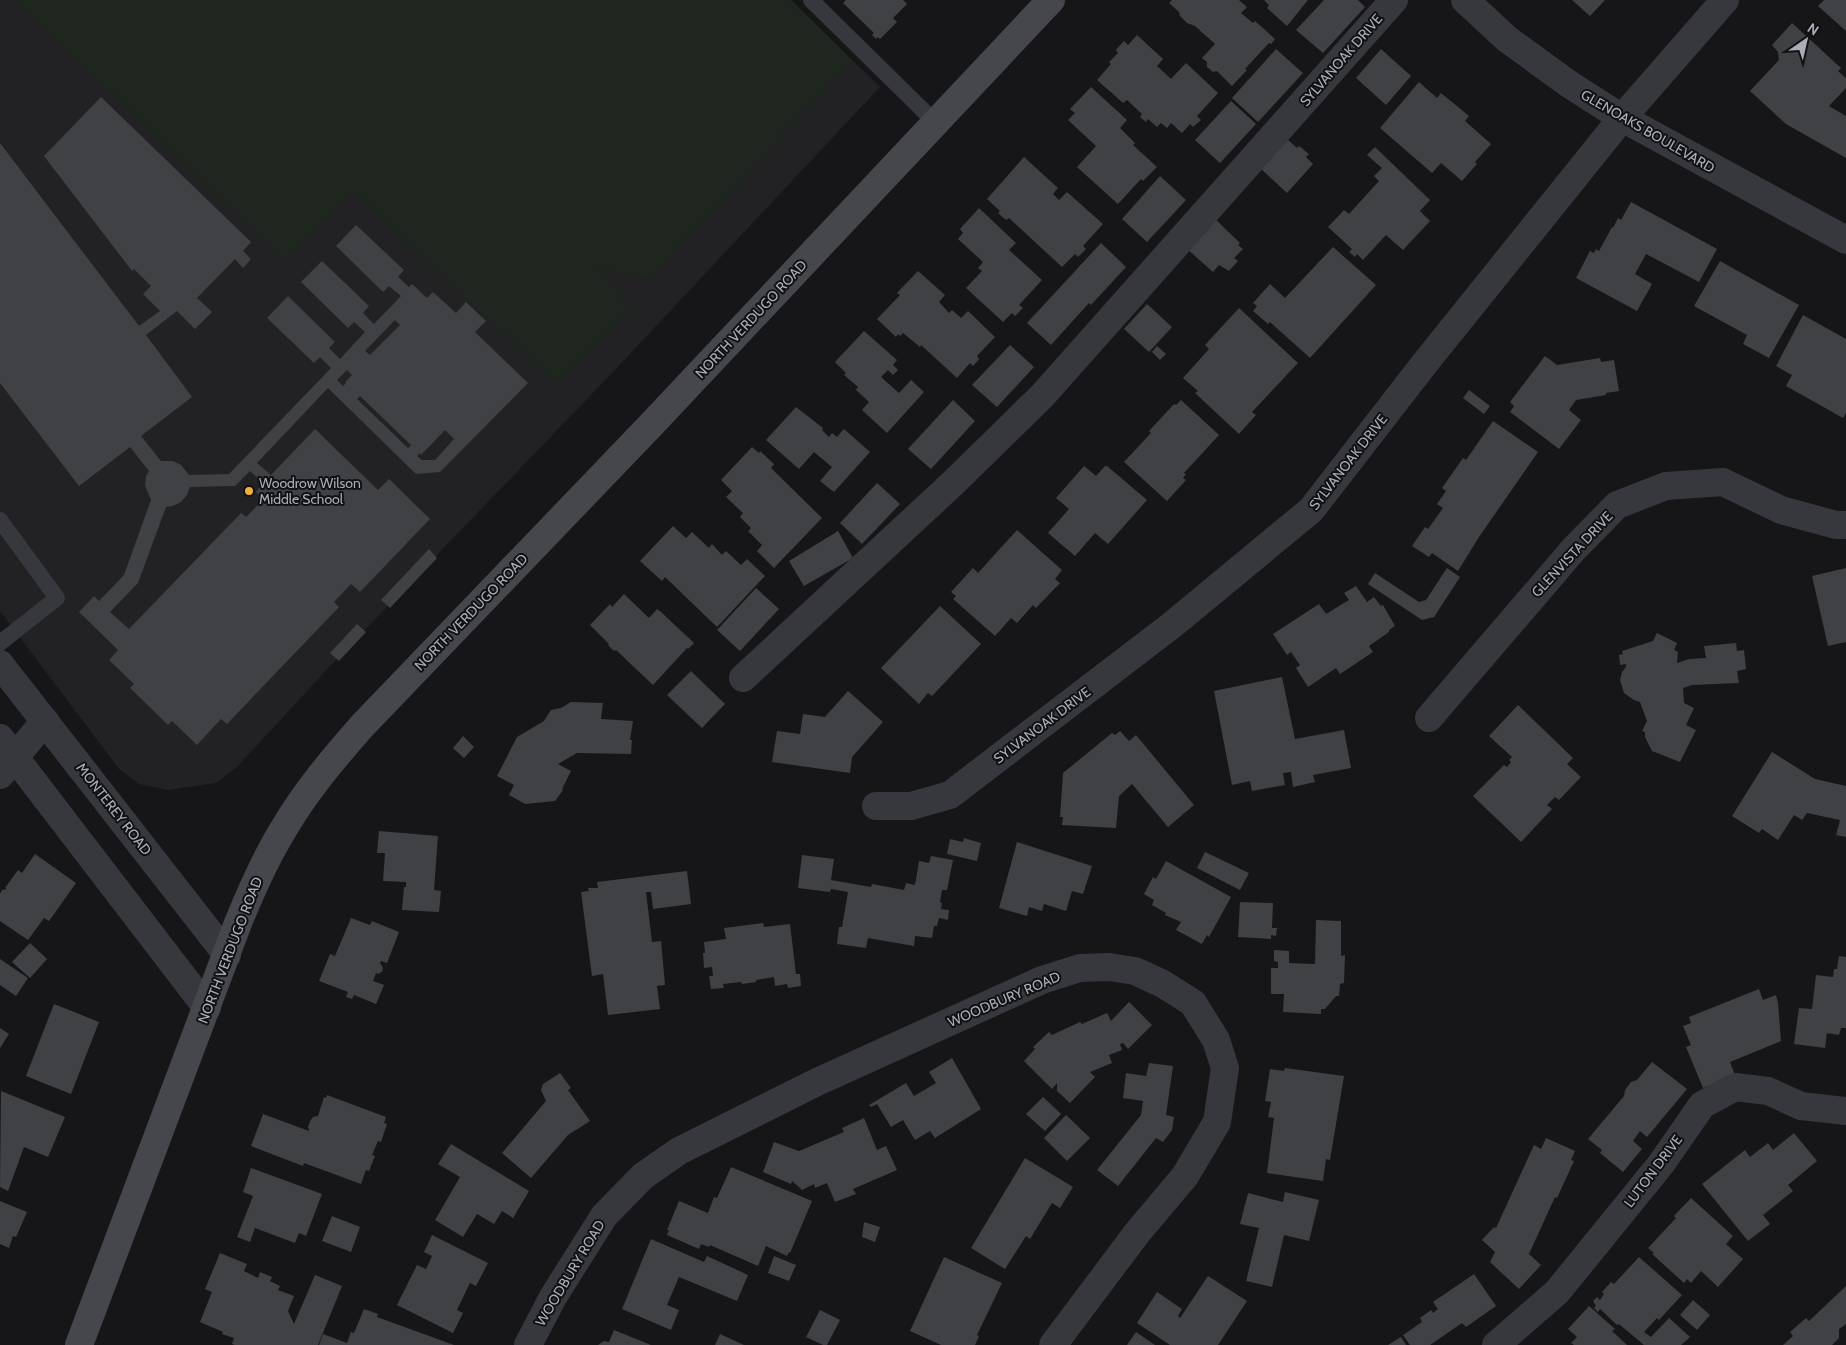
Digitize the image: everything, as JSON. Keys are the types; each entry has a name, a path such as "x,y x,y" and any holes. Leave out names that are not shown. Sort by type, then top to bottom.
{"main road":[{"name":"NORTH VERDUGO ROAD","path":"78,1345 252,890 282,830 300,802 362,726 643,433 1050,0"}],"street":[{"name":"SYLVANOAK DRIVE","path":"743,678 952,484 1042,396 1394,0"},
{"name":"GLENOAKS BOULEVARD","path":"1465,0 1507,39 1569,84 1622,118 1846,240"},
{"name":"SYLVANOAK DRIVE","path":"876,806 911,806 950,795 1172,625 1311,510 1425,363 1622,118 1724,0"},
{"name":"GLENVISTA DRIVE","path":"1429,718 1572,550 1617,505 1666,486 1723,482 1781,510 1836,525 1846,525"},
{"name":"MONTEREY ROAD","path":"0,664 227,955"},
{"path":"45,721 5,756 207,1008"},
{"name":"WOODBURY ROAD","path":"528,1345 553,1297 604,1216 643,1176 679,1151 816,1082 1042,980 1080,968 1109,967 1135,971 1163,984 1193,1003 1216,1040 1225,1068 1217,1122 1185,1176 1137,1233 1052,1345"},
{"name":"LUTON DRIVE","path":"1496,1345 1558,1292 1661,1164 1702,1105 1735,1087 1768,1091 1801,1106 1846,1111"}],"lane":[{"path":"811,0 936,122"},
{"path":"0,520 57,598 0,643"}],"shaded area":[{"name":"Woodrow Wilson Middle School","path":"0,0 791,0 880,87 614,371 333,663 237,767 216,783 168,790 139,784 119,769 0,611"},
{"path":"13,0 791,0 852,61 652,277 598,270 632,306 557,385 353,191 286,261"}],"building":[{"path":"846,0 903,0 907,4 893,18 897,22 880,39 878,37 876,39 872,35 874,33 843,3"},
{"path":"1172,0 1239,0 1247,7 1241,13 1253,23 1255,21 1275,39 1245,69 1247,70 1232,86 1217,71 1213,72 1207,67 1207,62 1202,58 1215,44 1195,26 1187,23 1180,16 1179,12 1169,3"},
{"path":"1264,0 1308,0 1287,26 1267,8 1269,5"},
{"path":"1324,0 1358,0 1365,7 1323,53 1296,30"},
{"path":"1572,0 1605,0 1590,16"},
{"path":"1824,0 1846,0 1846,31 1818,6"},
{"path":"1792,23 1841,68 1838,71 1846,78 1846,88 1829,106 1846,116 1846,158 1786,124 1750,91 1779,60 1778,52 1772,45"},
{"path":"1137,35 1163,59 1157,66 1171,79 1186,63 1218,93 1197,116 1201,120 1193,127 1190,124 1182,133 1171,123 1167,128 1161,123 1157,127 1148,119 1146,122 1140,117 1142,114 1127,100 1123,103 1097,80 1111,64 1109,62 1118,53 1116,50 1124,41 1128,45"},
{"path":"1276,49 1303,73 1258,122 1232,98"},
{"path":"1381,49 1411,76 1386,105 1356,78"},
{"path":"1419,82 1437,98 1441,93 1469,116 1465,121 1491,144 1462,181 1441,163 1432,173 1380,128"},
{"path":"1091,87 1127,120 1120,128 1135,143 1133,145 1157,167 1143,181 1141,179 1118,204 1077,167 1096,146 1068,120 1075,113 1070,109"},
{"path":"101,97 251,242 243,251 251,259 243,268 235,259 197,298 212,312 195,329 177,311 146,335 192,397 141,436 161,461 173,461 181,465 189,475 229,474 331,368 320,357 314,363 267,318 288,296 335,342 329,348 340,359 365,332 354,322 348,328 301,282 322,261 369,306 363,313 374,324 401,296 389,286 383,292 336,246 356,225 404,270 398,277 409,287 412,284 427,298 433,292 456,313 466,302 486,321 475,332 528,383 440,472 416,474 328,388 257,463 271,475 315,429 378,490 389,479 430,519 360,592 351,584 334,602 339,607 227,724 221,719 197,745 172,721 168,725 130,688 134,684 109,660 118,650 79,612 94,596 99,601 124,575 151,500 145,486 146,476 149,471 130,447 79,486 0,383 0,143 139,326 160,311 143,294 151,286 134,269 132,271 44,156","holes":["395,320 400,325 370,355 365,351","347,370 352,375 343,386 337,380","360,396 411,445 408,448 357,399","445,430 454,439 435,460 422,460 417,456 420,453 421,455","250,471 263,483 256,492 264,499 246,517 241,513 129,629 110,612 138,583 166,507 181,502 187,495 190,487 235,486"]},
{"path":"1231,101 1256,124 1220,163 1195,140"},
{"path":"1286,138 1297,148 1299,146 1309,154 1306,157 1313,164 1287,193 1259,167"},
{"path":"1375,147 1430,200 1420,211 1430,221 1403,250 1386,235 1363,260 1357,254 1355,257 1349,252 1352,249 1328,227 1344,210 1349,214 1379,181 1374,176 1382,168 1367,155"},
{"path":"1024,157 1058,188 1053,194 1059,200 1067,192 1103,224 1083,246 1086,249 1078,257 1075,254 1062,267 1009,218 1006,220 998,213 1000,211 987,199"},
{"path":"1160,176 1186,200 1147,242 1122,219"},
{"path":"1631,202 1717,249 1699,282 1646,254 1635,274 1652,284 1637,311 1576,278 1590,251 1594,253 1596,249 1599,251 1612,227 1618,218 1621,220"},
{"path":"979,208 1016,243 1009,250 1042,280 1019,305 1023,308 1015,316 1012,313 1003,322 966,288 982,271 978,268 983,262 958,239 963,233 960,229"},
{"path":"1213,217 1240,243 1238,245 1243,249 1234,258 1238,261 1229,271 1219,265 1213,272 1186,248"},
{"path":"1101,243 1126,267 1091,305 1089,303 1051,345 1027,323"},
{"path":"1333,247 1376,285 1310,358 1270,322 1268,324 1253,311 1257,306 1253,303 1270,284 1285,298"},
{"path":"1720,261 1799,305 1769,358 1743,344 1747,335 1694,306"},
{"path":"918,271 945,295 939,302 949,313 952,310 961,318 968,311 995,337 977,356 979,359 973,366 970,363 957,378 921,345 920,347 903,333 900,336 898,334 896,337 877,319 900,295 897,293"},
{"path":"1147,304 1172,327 1149,352 1124,329"},
{"path":"1239,308 1298,363 1252,412 1256,415 1239,434 1195,393 1198,391 1183,378 1209,349 1205,345"},
{"path":"1803,315 1846,339 1846,413 1843,418 1786,386 1792,375 1776,366"},
{"path":"864,331 897,360 893,365 898,370 893,375 888,370 881,377 899,393 911,380 924,392 887,433 862,410 869,402 856,390 858,387 844,375 846,373 835,362"},
{"path":"1010,345 1034,367 997,407 972,385"},
{"path":"1157,346 1166,354 1160,360 1152,352"},
{"path":"1545,356 1557,365 1600,358 1601,362 1614,360 1619,391 1576,400 1569,410 1581,420 1559,449 1510,412 1514,406 1510,402"},
{"path":"1469,390 1490,406 1484,414 1463,398"},
{"path":"953,400 975,421 931,469 908,449"},
{"path":"1181,400 1219,435 1184,473 1186,474 1183,478 1186,480 1167,501 1124,462 1151,433 1149,431 1174,404 1176,405"},
{"path":"796,407 823,428 822,430 829,437 832,433 837,437 844,429 870,452 834,492 820,481 832,467 814,452 799,469 766,440"},
{"path":"1493,421 1538,452 1479,537 1458,571 1432,553 1429,557 1412,546 1425,527 1428,529 1443,508 1437,504 1446,491 1442,488 1463,458 1466,460"},
{"path":"752,447 759,453 760,451 774,464 771,468 822,518 774,568 757,551 762,545 748,531 751,528 740,517 743,513 726,497 732,491 721,480"},
{"path":"1084,466 1096,476 1107,466 1147,500 1108,544 1095,533 1075,556 1048,533 1069,509 1056,498"},
{"path":"877,483 900,504 862,544 840,523"},
{"path":"673,526 686,538 692,532 709,548 712,544 722,555 726,551 741,565 747,559 765,576 717,627 665,577 662,581 640,561"},
{"path":"1017,530 1062,570 1055,579 1060,583 1036,608 1033,605 1017,623 1011,618 995,636 953,599 956,596 951,592 973,568 978,573"},
{"path":"838,531 853,558 804,586 789,561"},
{"path":"429,549 437,558 390,608 381,600"},
{"path":"1447,568 1460,577 1434,617 1422,620 1368,584 1375,573 1419,602 1426,600"},
{"path":"1846,568 1846,642 1828,646 1812,576"},
{"path":"1356,586 1367,602 1374,597 1381,606 1383,605 1395,626 1369,646 1373,652 1340,674 1336,668 1308,687 1296,668 1300,665 1291,652 1287,655 1273,634 1319,604 1326,614 1349,600 1344,593"},
{"path":"756,588 779,609 740,651 717,630"},
{"path":"624,594 649,618 657,609 694,643 687,648 653,685 616,650 614,651 590,625 610,604 612,607"},
{"path":"940,606 981,644 932,696 928,693 919,704 881,668"},
{"path":"357,624 366,632 339,661 330,653"},
{"path":"1657,633 1677,643 1674,650 1678,652 1677,663 1689,659 1706,658 1704,646 1736,643 1737,651 1744,650 1746,669 1737,671 1739,683 1692,685 1683,688 1684,703 1694,708 1686,725 1696,730 1680,762 1652,751 1645,737 1645,732 1642,731 1647,721 1640,702 1624,693 1620,680 1622,672 1626,667 1626,664 1620,665 1619,655 1623,654 1622,651 1653,641"},
{"path":"691,671 725,704 702,728 667,695"},
{"path":"1282,677 1295,739 1344,730 1351,768 1313,775 1315,782 1293,787 1291,772 1283,773 1285,785 1252,791 1250,781 1232,785 1214,691"},
{"path":"848,691 883,722 852,757 850,773 772,762 777,731 800,734 803,714 825,717"},
{"path":"571,702 603,703 601,719 633,721 630,740 632,740 631,754 577,753 558,764 571,771 563,790 555,801 525,804 509,795 514,785 497,776 517,737 544,721 551,710 561,708"},
{"path":"1518,705 1573,758 1567,764 1581,777 1559,800 1555,797 1547,805 1552,809 1521,842 1473,796 1504,765 1507,767 1511,762 1509,760 1512,757 1489,736"},
{"path":"1120,731 1129,741 1136,735 1194,805 1168,827 1132,784 1119,796 1116,828 1062,825 1063,817 1060,817 1063,773 1112,733 1115,735"},
{"path":"463,736 474,747 464,758 453,748"},
{"path":"1772,752 1815,779 1846,786 1846,837 1836,835 1840,820 1807,813 1802,820 1794,815 1778,840 1762,829 1759,833 1732,816"},
{"path":"379,831 438,836 434,890 441,891 439,912 402,910 406,882 383,881 385,853 377,853"},
{"path":"964,838 981,843 977,861 947,854 950,839 963,842"},
{"path":"1017,842 1092,866 1083,894 1072,891 1066,911 1044,904 1042,911 1029,907 1027,916 999,908"},
{"path":"1205,852 1249,873 1240,890 1197,868"},
{"path":"35,854 76,883 49,921 44,918 28,940 0,921 0,894 2,890 7,889 5,888 18,870 22,873"},
{"path":"802,855 834,859 831,880 871,887 872,884 904,890 906,883 915,885 919,861 929,863 931,856 953,860 947,890 942,890 940,902 942,903 941,909 949,910 948,920 939,918 937,926 934,926 932,938 915,936 914,946 868,938 866,948 837,944 839,927 842,927 848,892 831,889 830,892 798,888"},
{"path":"1166,861 1231,897 1209,937 1207,935 1202,944 1176,930 1181,922 1165,915 1166,913 1152,905 1154,900 1144,894 1153,877 1156,879"},
{"path":"687,871 691,904 653,909 651,892 646,892 652,942 661,941 665,985 657,986 660,1009 608,1015 603,974 592,976 581,892 589,891 588,888 598,888 597,882"},
{"path":"1240,902 1273,903 1272,928 1277,928 1276,936 1271,935 1271,939 1238,937"},
{"path":"351,918 370,925 372,921 399,932 387,963 381,961 382,972 376,973 373,981 384,985 376,1004 354,995 352,999 346,997 348,992 319,981 330,954 335,956"},
{"path":"1316,920 1341,921 1341,956 1345,955 1344,983 1340,984 1339,996 1336,996 1325,1009 1321,1009 1321,1014 1283,1012 1284,994 1271,994 1271,968 1278,968 1278,962 1274,961 1274,950 1289,951 1289,963 1315,964"},
{"path":"763,923 764,927 790,924 796,974 800,974 801,986 788,988 787,984 775,986 774,977 742,984 741,982 723,984 724,988 711,989 709,976 713,976 712,967 704,968 704,942 726,939 724,928"},
{"path":"30,943 47,959 30,978 12,962"},
{"path":"1839,956 1846,957 1846,1028 1841,1028 1839,1035 1827,1033 1825,1048 1794,1044 1799,1008 1812,1009 1816,975 1833,977 1834,969 1837,969"},
{"path":"0,959 28,978 16,996 0,985"},
{"path":"1759,989 1763,1000 1776,995 1781,1041 1730,1062 1735,1075 1703,1088 1686,1047 1691,1045 1683,1026 1691,1023 1689,1017"},
{"path":"1129,1002 1152,1025 1128,1049 1123,1043 1120,1044 1122,1050 1109,1055 1112,1063 1090,1072 1095,1077 1070,1103 1057,1091 1057,1083 1052,1089 1024,1061 1035,1049 1033,1047 1049,1032 1052,1035 1080,1022 1082,1024 1107,1013 1111,1021"},
{"path":"54,1004 99,1022 71,1094 26,1076"},
{"path":"0,1028 9,1034 0,1048"},
{"path":"952,1058 981,1109 935,1138 930,1131 915,1140 903,1120 891,1127 877,1104 871,1107 869,1105 906,1083 914,1096 936,1083 929,1072"},
{"path":"1652,1062 1687,1089 1647,1137 1640,1131 1633,1141 1642,1149 1623,1172 1600,1153 1602,1150 1588,1139 1624,1096 1625,1090 1631,1082 1637,1080"},
{"path":"1149,1063 1173,1066 1166,1115 1174,1117 1172,1130 1163,1142 1156,1138 1118,1186 1097,1170 1141,1115 1143,1101 1123,1098 1126,1073 1146,1076"},
{"path":"1285,1068 1344,1076 1330,1160 1326,1159 1323,1181 1267,1173 1274,1118 1268,1117 1271,1102 1265,1101 1270,1069 1284,1071"},
{"path":"560,1073 571,1088 568,1090 590,1121 568,1135 531,1178 502,1153 546,1101 541,1090 543,1084"},
{"path":"1,1091 65,1117 48,1157 24,1147 8,1191 0,1187"},
{"path":"327,1095 386,1117 384,1123 387,1124 381,1142 378,1141 372,1155 375,1156 369,1171 366,1170 361,1184 304,1163 303,1166 251,1146 263,1114 309,1131 310,1121 313,1117 318,1116 324,1097 326,1098"},
{"path":"1043,1097 1061,1114 1045,1131 1026,1114"},
{"path":"1066,1115 1090,1138 1067,1161 1044,1138"},
{"path":"864,1118 877,1150 886,1146 897,1170 853,1189 856,1194 835,1202 827,1183 815,1188 814,1184 802,1190 792,1181 791,1184 763,1172 774,1142 799,1151 844,1132 842,1128"},
{"path":"1794,1133 1817,1161 1788,1185 1793,1191 1763,1215 1770,1224 1748,1241 1702,1184 1745,1150 1750,1157 1768,1143 1773,1150"},
{"path":"1546,1138 1575,1151 1571,1160 1574,1161 1529,1254 1541,1265 1519,1289 1490,1262 1495,1252 1482,1240 1494,1227 1496,1228 1534,1145 1541,1149"},
{"path":"451,1144 529,1191 513,1218 502,1211 494,1224 477,1214 463,1237 435,1220 460,1177 438,1164"},
{"path":"1025,1158 1073,1187 1060,1208 1052,1203 1030,1239 1026,1236 1005,1269 971,1248"},
{"path":"731,1167 812,1201 787,1256 766,1246 758,1266 710,1245 709,1247 701,1244 699,1249 667,1235 669,1230 667,1230 679,1201 708,1213 714,1197 717,1198"},
{"path":"251,1168 322,1194 306,1236 299,1233 295,1243 255,1228 250,1242 237,1237 253,1196 243,1192"},
{"path":"1285,1192 1319,1200 1309,1241 1284,1235 1272,1287 1246,1281 1259,1228 1240,1224 1248,1193 1283,1202"},
{"path":"1691,1198 1733,1236 1726,1244 1743,1259 1718,1287 1701,1271 1691,1283 1687,1279 1684,1283 1652,1254 1654,1253 1648,1248 1676,1218 1674,1216"},
{"path":"0,1201 27,1212 16,1237 13,1236 9,1248 0,1244"},
{"path":"332,1216 360,1227 351,1252 322,1241"},
{"path":"864,1222 880,1227 875,1242 862,1237"},
{"path":"432,1235 488,1263 476,1286 470,1283 457,1310 463,1313 453,1333 397,1305 417,1265 426,1269 432,1256 424,1252"},
{"path":"651,1239 704,1262 707,1256 748,1275 737,1301 679,1277 667,1305 679,1310 671,1330 622,1309"},
{"path":"220,1253 247,1264 244,1271 258,1278 260,1272 272,1277 270,1281 280,1286 278,1290 294,1296 288,1311 294,1324 315,1275 342,1286 318,1345 235,1345 232,1344 234,1338 200,1322 212,1292 205,1289"},
{"path":"774,1256 796,1265 789,1281 768,1273"},
{"path":"944,1257 1002,1283 977,1335 979,1336 975,1345 941,1345 910,1331"},
{"path":"1639,1257 1682,1295 1659,1320 1657,1318 1644,1332 1651,1337 1669,1318 1690,1337 1681,1345 1644,1345 1619,1324 1617,1325 1600,1309 1598,1312 1594,1308 1596,1306 1593,1301 1597,1297 1600,1300 1604,1294 1602,1292 1611,1282 1614,1284"},
{"path":"1474,1274 1496,1306 1466,1327 1462,1323 1430,1345 1410,1345 1403,1335 1422,1322 1420,1318 1431,1310 1433,1313 1438,1309 1433,1302"},
{"path":"1208,1276 1247,1301 1218,1345 1170,1345 1137,1323 1157,1292 1182,1309 1178,1316 1180,1318"},
{"path":"1846,1286 1846,1324 1839,1329 1839,1338 1832,1345 1783,1345 1793,1336 1790,1332 1806,1318 1809,1321"},
{"path":"1693,1300 1710,1315 1697,1330 1680,1315"},
{"path":"1589,1306 1615,1329 1612,1331 1627,1345 1574,1345 1571,1343 1577,1337 1568,1329"},
{"path":"364,1309 378,1314 377,1317 454,1345 319,1345 323,1334 347,1343 351,1332 354,1333"},
{"path":"820,1310 840,1320 827,1345 806,1337"},
{"path":"614,1330 651,1345 598,1345 604,1341 609,1342"},
{"path":"1136,1332 1155,1345 1127,1345"},
{"path":"720,1334 744,1345 715,1345"},
{"path":"1401,1337 1406,1345 1388,1345"}],"place":[{"name":"Woodrow Wilson Middle School","path":"249,491"}]}
